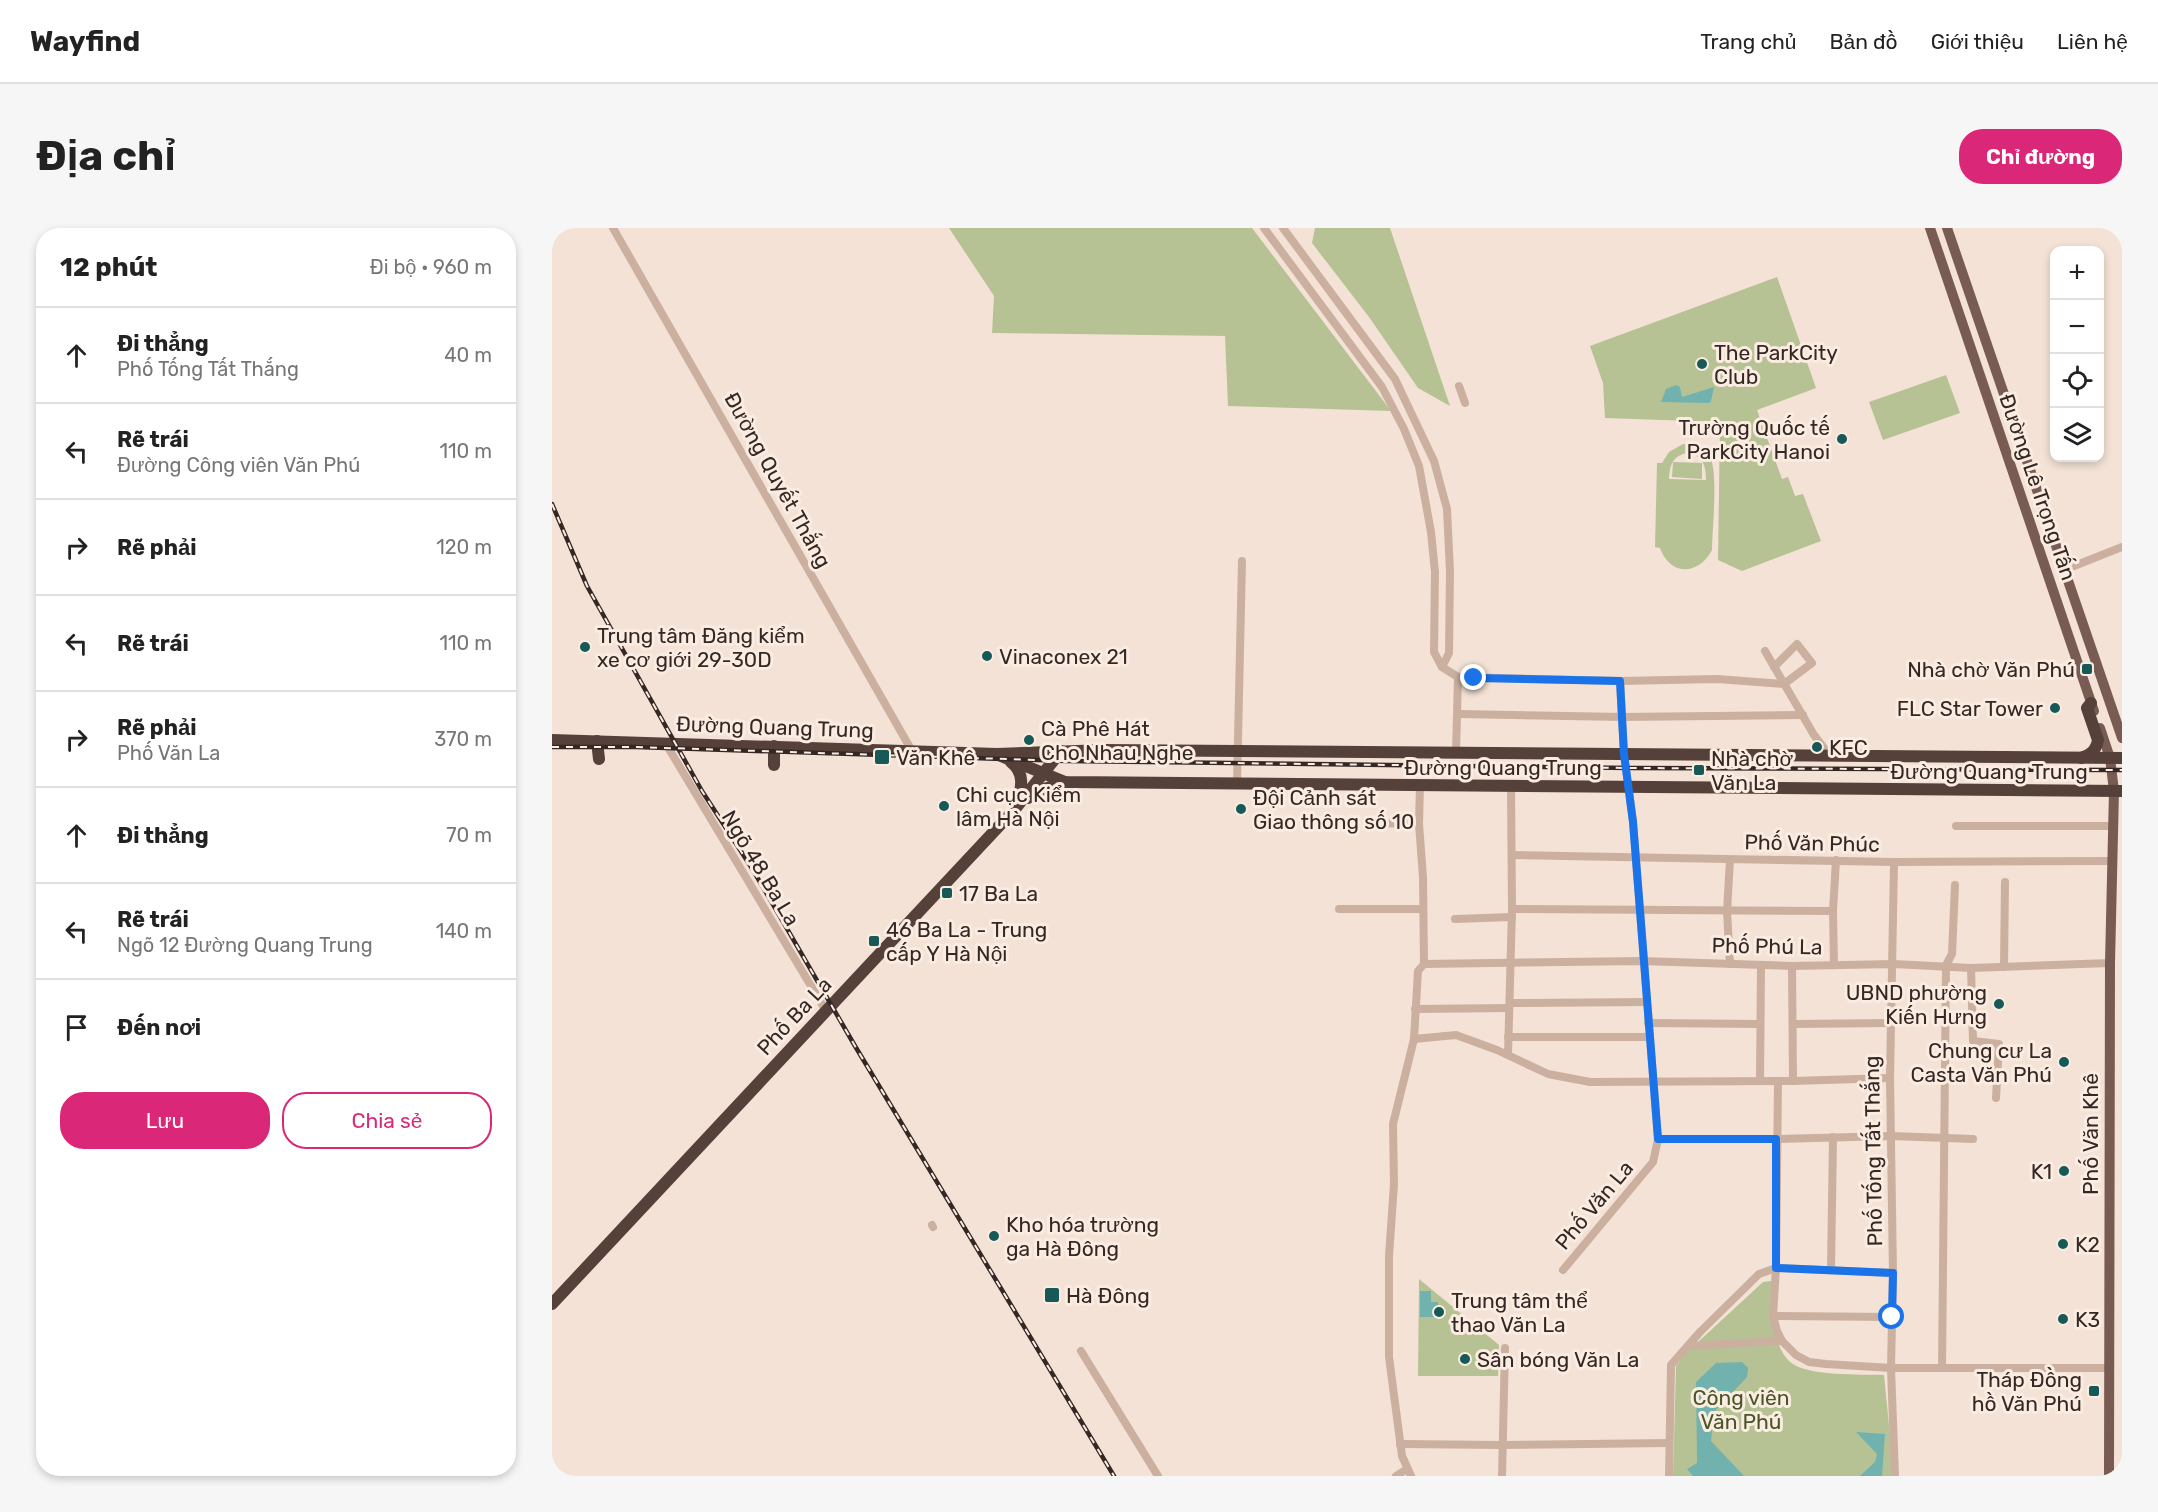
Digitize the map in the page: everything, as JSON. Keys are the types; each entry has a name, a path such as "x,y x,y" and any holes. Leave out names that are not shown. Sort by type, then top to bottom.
{"highway":[{"path":"2080,758 2090,755 2098,740 2087,708 2091,703"},
{"name":"Đường Quang Trung","path":"552,740 997,754 1104,750 2080,758 2113,754"},
{"path":"597,741 599,759"},
{"path":"774,746 774,765"},
{"name":"Phố Ba La","path":"552,1304 1016,809 1061,751"},
{"path":"940,752 940,765"},
{"name":"Đường Quang Trung","path":"997,754 1065,782 1627,787 2118,796"},
{"path":"997,754 1018,767 1022,780 1016,809"},
{"path":"1016,809 1036,792 1065,782"}],"main road":[{"name":"Đường Lê Trọng Tấn","path":"1930,228 2091,703 2113,754 2118,796"},
{"name":"Đường Lê Trọng Tấn","path":"1947,228 2122,738"},
{"path":"2113,754 2122,743"},
{"name":"Phố Văn Khê","path":"2107,1474 2111,861 2112,826 2118,796"}],"street":[{"name":"Đường Quyết Thắng","path":"613,228 912,751"},
{"path":"1283,228 1395,379 1434,461 1447,509 1450,572 1449,652 1442,667"},
{"path":"1268,229 1382,387 1404,429 1419,466 1431,532 1435,572 1434,652 1442,667 1458,677 1620,681 1717,679 1784,684 1812,663 1797,644 1774,667"},
{"path":"1459,386 1465,404"},
{"path":"2064,570 2122,547"},
{"path":"1237,784 1242,561"},
{"path":"1765,651 1830,756"},
{"path":"1456,753 1458,677"},
{"path":"1620,681 1624,754 1633,822 1642,961 1658,1139 1891,1136 1973,1139"},
{"path":"1458,714 1623,717 1803,715"},
{"name":"Ngõ 48 Ba La","path":"666,744 826,1011"},
{"path":"1396,1476 1409,1472 1400,1444 1389,1357 1389,1256 1394,1184 1393,1124 1414,1039 1418,971 1424,964 1419,824 1420,785"},
{"path":"1508,1055 1512,913 1511,786"},
{"path":"1368,823 1419,824"},
{"path":"1956,826 2112,826"},
{"name":"Phố Văn Phúc","path":"1512,855 1894,862 2111,861"},
{"path":"1730,860 1727,911 1730,964"},
{"path":"1834,965 1833,911 1836,860"},
{"name":"Phố Tống Tất Thắng","path":"1894,862 1890,1078 1893,1273 1891,1368 1895,1476"},
{"path":"2004,966 2005,882"},
{"path":"1942,1368 1946,966 1952,954 1955,885"},
{"path":"1339,909 1423,909"},
{"path":"1455,919 1512,913 1639,909 1833,911"},
{"name":"Phố Phú La","path":"1424,964 1642,961 1792,966 1893,964 1971,968 2110,963"},
{"path":"1760,1081 1761,965"},
{"path":"1792,966 1794,1024 1792,1081"},
{"path":"1971,968 1973,1041 1999,1044 1996,1098"},
{"path":"1415,1009 1646,1002"},
{"path":"1648,1023 1760,1024"},
{"path":"1794,1024 1891,1023"},
{"path":"1414,1039 1456,1035 1508,1055 1548,1074 1590,1082 1890,1078"},
{"path":"1508,1037 1649,1037"},
{"path":"1778,1081 1776,1268 1773,1316 1782,1341 1796,1355 1809,1362 1891,1368 2109,1368"},
{"path":"1831,1270 1833,1137"},
{"name":"Phố Văn La","path":"1563,1270 1653,1162 1658,1139"},
{"path":"1669,1476 1671,1365 1759,1274 1776,1268 1893,1273"},
{"path":"1773,1316 1892,1317"},
{"path":"1688,1346 1782,1341"},
{"path":"1502,1476 1505,1348"},
{"path":"1081,1351 1158,1476"},
{"path":"1400,1444 1670,1443"}],"green space":[{"path":"949,228 1252,228 1391,411 1228,406 1225,336 992,333 994,296"},
{"path":"1315,228 1390,228 1450,406 1418,388 1369,317 1312,243"},
{"name":"The ParkCity Club","path":"1777,277 1816,388 1757,410 1782,479 1788,477 1795,496 1803,494 1821,541 1742,571 1718,560 1720,422 1605,418 1603,383 1590,346"},
{"path":"1946,375 1960,413 1883,440 1869,402"},
{"path":"1683,444 1694,446 1706,452 1712,462 1714,486 1712,550 1706,559 1692,568 1677,568 1670,564 1660,548 1655,547 1657,463 1662,463 1669,452","holes":["1686,453 1702,461 1706,480 1669,479 1671,466 1675,459"]},
{"path":"1673,462 1702,463 1702,479 1672,477"},
{"name":"Trung tâm thể thao Văn La","path":"1419,1279 1499,1345 1498,1376 1418,1376"},
{"name":"Công viên Văn Phú","path":"1771,1281 1775,1333 1778,1344 1789,1361 1808,1370 1821,1372 1884,1375 1894,1476 1673,1476 1676,1366 1685,1354 1763,1282"}],"water":[{"path":"1676,385 1680,387 1682,397 1714,387 1711,401 1709,403 1661,402 1666,389"},
{"path":"1420,1291 1431,1291 1431,1302 1438,1302 1439,1317 1420,1317"},
{"path":"1742,1362 1748,1368 1747,1377 1714,1412 1711,1441 1744,1476 1693,1476 1687,1469 1697,1463 1696,1382 1716,1363"},
{"path":"1856,1432 1885,1434 1882,1476 1860,1476 1875,1462 1877,1454"}],"railway":[{"path":"552,504 587,586 702,791 753,870 855,1046 1114,1476"},
{"path":"552,747 636,747 1066,761 1632,768 2122,770"}],"place":[{"name":"The ParkCity Club","path":"1702,364"},
{"name":"Trường Quốc tế ParkCity Hanoi","path":"1842,439"},
{"name":"Trung tâm Đăng kiểm xe cơ giới 29-30D","path":"585,647"},
{"name":"Vinaconex 21","path":"987,656"},
{"name":"Nhà chờ Văn Phú","path":"2087,669"},
{"name":"FLC Star Tower","path":"2055,708"},
{"name":"Cà Phê Hát Cho Nhau Nghe","path":"1029,740"},
{"name":"KFC","path":"1817,747"},
{"name":"Văn Khê","path":"882,757"},
{"name":"Nhà chờ Văn La","path":"1699,770"},
{"name":"Chi cục Kiểm lâm Hà Nội","path":"944,806"},
{"name":"Đội Cảnh sát Giao thông số 10","path":"1241,809"},
{"name":"17 Ba La","path":"947,893"},
{"name":"46 Ba La - Trung cấp Y Hà Nội","path":"874,941"},
{"name":"UBND phường Kiến Hưng","path":"1999,1004"},
{"name":"Chung cư La Casta Văn Phú","path":"2064,1062"},
{"name":"K1","path":"2064,1171"},
{"name":"Kho hóa trường ga Hà Đông","path":"994,1236"},
{"name":"K2","path":"2063,1244"},
{"name":"Hà Đông","path":"1052,1295"},
{"name":"Trung tâm thể thao Văn La","path":"1439,1312"},
{"name":"K3","path":"2063,1319"},
{"name":"Sân bóng Văn La","path":"1465,1359"},
{"name":"Tháp Đồng hồ Văn Phú","path":"2094,1391"}],"route":[{"path":"1474,678 1620,681 1624,754 1633,822 1642,961 1658,1139 1776,1139 1776,1268 1893,1273 1892,1317"}]}
